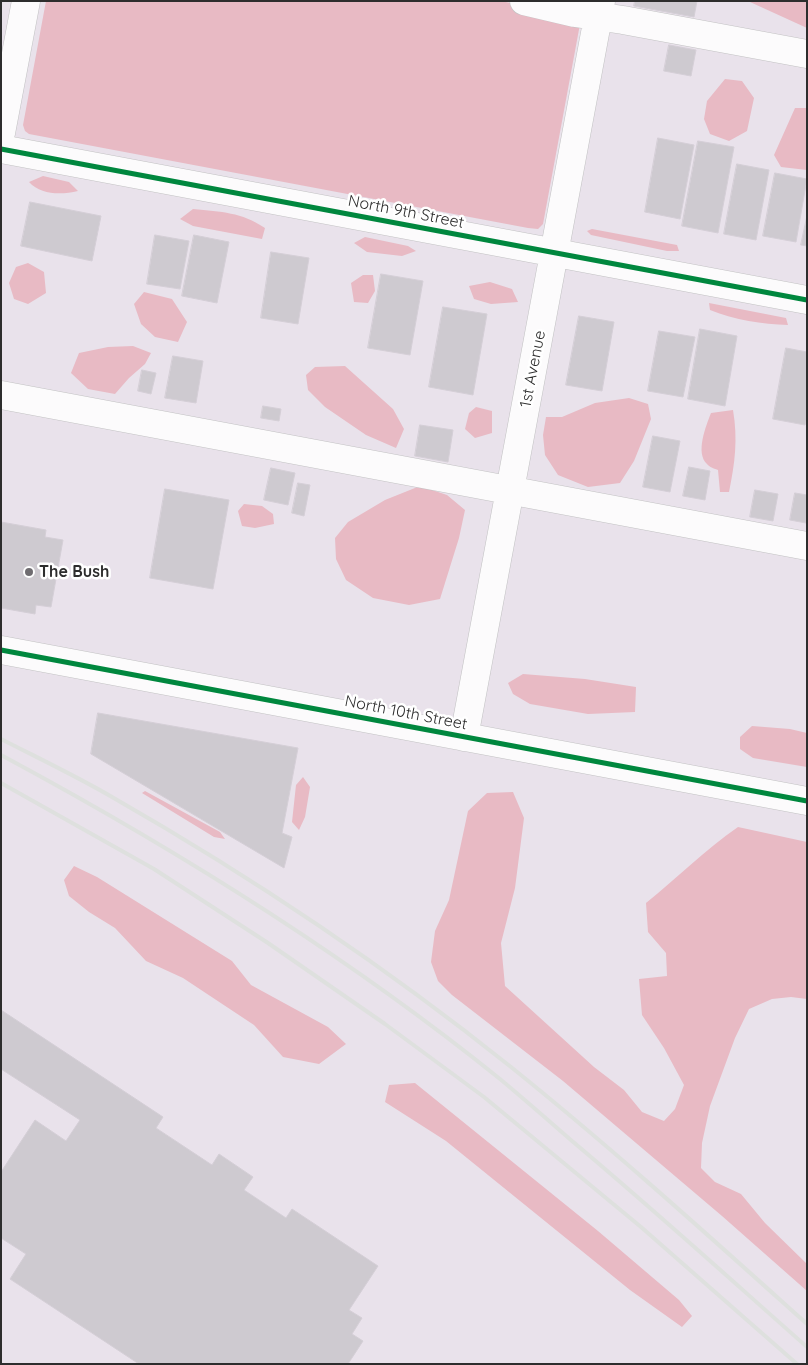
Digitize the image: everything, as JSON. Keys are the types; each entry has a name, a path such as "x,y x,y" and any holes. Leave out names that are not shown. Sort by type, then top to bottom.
{"street":[{"path":"1,133 26,1"},
{"path":"524,1 600,9 807,54"},
{"name":"1st Avenue","path":"464,737 600,9"},
{"name":"North 9th Street","path":"1,149 807,300"},
{"path":"1,395 807,546"},
{"name":"North 10th Street","path":"1,650 807,801"}],"shaded area":[{"path":"46,1 501,1 535,8 580,24 543,224 538,229 528,228 29,134 25,131 23,125"},
{"path":"807,1 807,28 750,2"},
{"path":"725,79 742,81 754,98 747,131 729,141 710,134 704,119 707,101"},
{"path":"795,108 807,108 807,170 781,167 774,155"},
{"path":"43,176 69,182 78,191 65,193 45,192 29,182"},
{"path":"193,209 231,214 248,219 265,228 262,239 193,226 180,219"},
{"path":"592,229 677,245 679,251 667,251 591,235 587,231"},
{"path":"365,237 408,246 416,251 402,256 367,252 354,243"},
{"path":"28,263 44,272 46,293 28,304 14,299 9,283 16,267"},
{"path":"363,275 373,275 375,291 368,303 354,302 351,283"},
{"path":"490,282 512,289 518,302 491,304 474,299 469,286"},
{"path":"144,292 172,299 187,322 178,342 155,337 141,324 134,304"},
{"path":"709,303 786,318 788,325 739,319 710,310"},
{"path":"133,346 151,353 145,364 115,394 88,389 71,373 79,353 108,347"},
{"path":"345,366 393,409 404,429 396,448 366,435 325,407 308,390 306,375 315,367"},
{"path":"629,398 648,404 651,419 634,461 620,483 588,487 558,475 545,455 543,435 546,417 562,417 595,403"},
{"path":"476,407 492,411 492,433 475,438 465,429 469,413"},
{"path":"733,410 736,441 733,471 729,492 720,492 718,470 709,466 702,453 703,439 711,413"},
{"path":"420,486 447,495 465,510 459,538 440,599 409,605 373,598 346,580 336,559 335,538 348,522 385,500"},
{"path":"244,504 262,506 273,514 274,524 255,528 242,526 238,511"},
{"path":"523,674 585,679 636,687 635,712 588,714 530,704 513,694 508,683"},
{"path":"752,726 790,729 807,733 807,767 753,758 740,749 740,737"},
{"path":"303,777 310,787 305,817 299,830 292,822 296,785"},
{"path":"145,791 220,832 225,839 214,837 142,793"},
{"path":"513,792 524,818 515,888 501,943 505,986 594,1067 624,1090 642,1112 664,1121 675,1109 684,1085 664,1048 642,1015 639,979 667,976 666,953 648,932 646,903 738,827 807,842 807,999 791,997 772,999 749,1009 735,1038 710,1106 702,1143 701,1168 715,1182 741,1194 765,1223 807,1264 807,1291 563,1081 452,995 438,981 431,962 435,931 449,900 468,811 487,793"},
{"path":"74,866 97,877 232,961 251,985 328,1027 346,1044 319,1064 283,1057 254,1025 183,978 146,961 115,928 89,912 69,896 64,880"},
{"path":"415,1083 598,1231 679,1300 692,1316 682,1327 630,1290 446,1141 385,1102 389,1085"}],"building":[{"path":"635,1 697,1 694,17 634,6"},
{"path":"669,45 696,50 691,76 664,71"},
{"path":"658,138 694,145 680,219 645,212"},
{"path":"698,141 734,147 718,233 682,226"},
{"path":"737,164 769,170 756,240 724,234"},
{"path":"775,173 807,179 796,242 763,236"},
{"path":"30,202 101,216 92,261 21,246"},
{"path":"807,216 807,246 801,245"},
{"path":"155,235 189,241 180,289 147,284"},
{"path":"194,235 229,242 217,303 182,296"},
{"path":"271,252 309,258 298,324 261,318"},
{"path":"381,274 423,281 410,355 368,348"},
{"path":"443,307 487,314 473,395 429,387"},
{"path":"579,316 614,322 602,391 566,385"},
{"path":"700,329 737,336 725,406 688,399"},
{"path":"659,331 695,337 683,397 648,391"},
{"path":"786,348 807,352 807,417 805,425 773,419"},
{"path":"173,356 203,361 196,403 165,398"},
{"path":"142,370 156,373 151,394 138,391"},
{"path":"263,406 281,409 279,421 261,418"},
{"path":"420,425 453,430 448,462 415,456"},
{"path":"653,436 680,441 670,492 643,487"},
{"path":"689,467 710,471 705,500 683,496"},
{"path":"271,468 295,473 288,505 264,500"},
{"path":"298,483 310,485 304,516 292,513"},
{"path":"165,489 229,500 213,589 150,578"},
{"path":"755,490 778,494 773,521 750,517"},
{"path":"795,493 807,495 806,523 790,520"},
{"name":"The Bush","path":"1,522 46,530 45,537 63,540 51,607 36,605 35,614 1,608"},
{"path":"98,713 298,748 282,833 292,837 284,868 91,754"},
{"path":"1,1010 163,1117 156,1128 212,1165 219,1154 253,1177 244,1190 286,1218 292,1209 378,1266 349,1310 362,1318 352,1334 363,1341 348,1364 139,1364 10,1279 26,1254 1,1238 1,1172 35,1120 66,1141 80,1120 1,1069"}],"railway":[{"path":"1,739 71,774 164,827 267,891 416,994 511,1067 587,1130 807,1324"},
{"path":"1,755 131,828 258,905 320,946 441,1033 509,1087 661,1217 807,1347"},
{"path":"1,783 154,869 268,943 385,1024 484,1097 641,1227 797,1364"}],"cycle path":[{"path":"1,149 807,300"},
{"path":"1,650 807,801"}],"place":[{"name":"The Bush","path":"29,572"}]}
